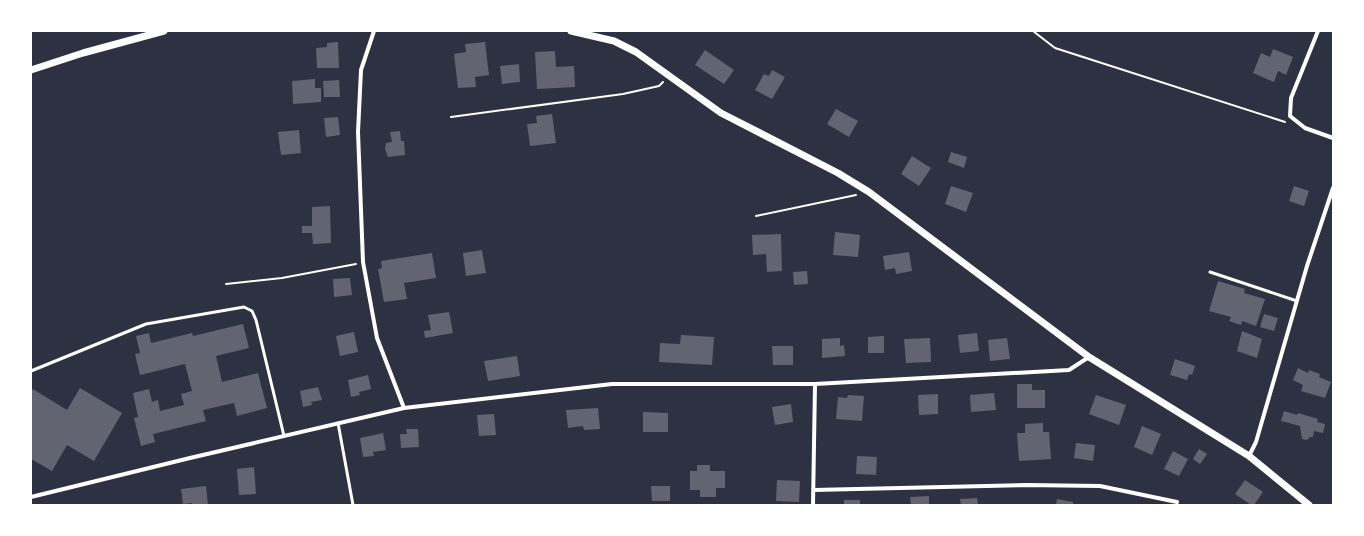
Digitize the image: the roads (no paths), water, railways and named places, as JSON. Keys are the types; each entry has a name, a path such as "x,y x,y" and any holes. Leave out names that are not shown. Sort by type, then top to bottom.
{"street":[{"path":"31,70 83,53 164,31"},
{"path":"374,31 361,70 359,140 363,262 377,338 404,408"},
{"path":"572,31 614,41 636,52 721,113 838,172 869,192 1089,357 1249,456 1309,505"},
{"path":"1318,31 1291,98 1290,116 1305,128 1333,138"},
{"path":"1249,456 1256,442 1297,300 1333,188"},
{"path":"31,497 404,408 612,384 815,384 1069,370 1089,357"},
{"path":"813,505 815,384"},
{"path":"814,490 1026,485 1100,486 1176,502"}],"lane":[{"path":"1210,272 1297,300"},
{"path":"31,371 146,324 244,307 252,311 256,320 284,436"},
{"path":"338,423 353,505"}]}
